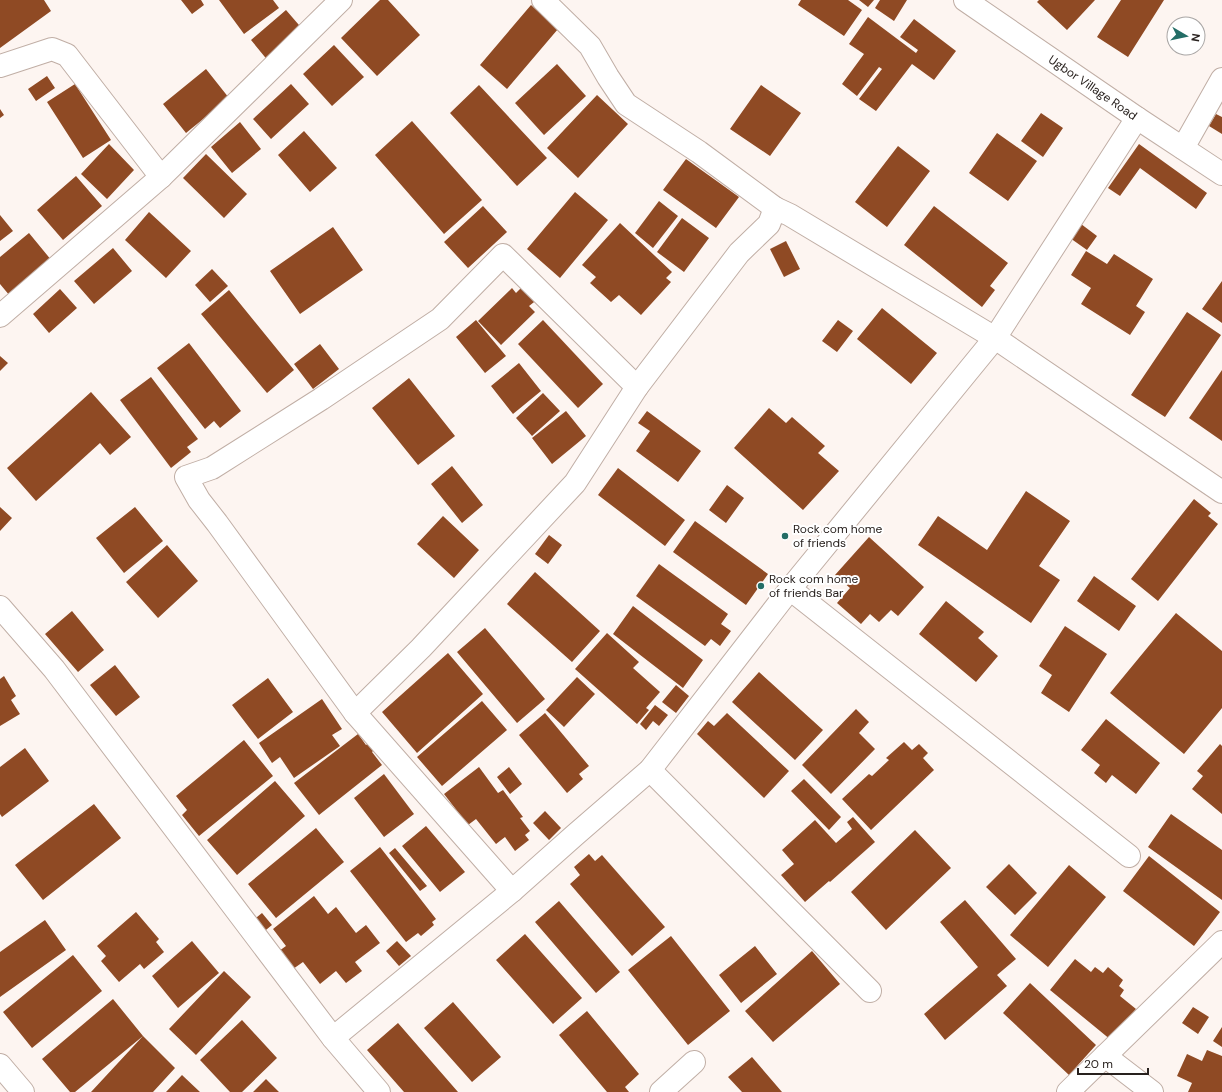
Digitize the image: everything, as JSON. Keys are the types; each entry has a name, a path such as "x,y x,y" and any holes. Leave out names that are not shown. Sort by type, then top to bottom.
{"street":[{"path":"0,316 161,177 341,0"},
{"path":"543,0 590,46 626,104 699,152 775,208 790,214 995,338 1222,492"},
{"name":"Ugbor Village Road","path":"965,0 1137,118 1222,174"},
{"path":"0,66 52,49 67,55 161,177"},
{"path":"1183,148 1222,79"},
{"path":"333,1038 512,891 650,770 790,589 995,338 1137,118"},
{"path":"355,712 421,648 575,483 637,387 739,253 769,224 775,208"},
{"path":"512,891 355,712 199,500 186,477 212,468 440,319 503,255 637,387"},
{"path":"790,589 1128,856"},
{"path":"0,607 54,669 333,1038 379,1092"},
{"path":"650,770 870,991"},
{"path":"1068,1092 1222,942"},
{"path":"1105,1056 1152,1092"},
{"path":"661,1092 694,1062"},
{"path":"0,1065 23,1092"}],"building":[{"path":"0,0 44,0 51,11 0,48"},
{"path":"181,0 201,0 204,5 192,14"},
{"path":"219,0 273,0 279,8 244,34"},
{"path":"380,0 388,0 420,35 377,76 341,38"},
{"path":"801,0 848,0 862,10 844,36 798,5"},
{"path":"859,0 874,0 868,7"},
{"path":"880,0 907,0 894,21 875,8"},
{"path":"1039,0 1095,0 1067,30 1037,2"},
{"path":"1121,0 1164,0 1128,57 1097,37"},
{"path":"531,5 558,29 507,89 480,65"},
{"path":"286,10 305,32 269,62 251,40"},
{"path":"868,17 916,53 918,50 900,37 914,19 956,51 934,80 912,64 876,111 859,99 882,69 879,67 857,96 842,84 864,54 849,44"},
{"path":"334,45 364,77 332,106 303,74"},
{"path":"557,64 586,96 544,135 515,103"},
{"path":"206,69 229,98 186,133 163,104"},
{"path":"47,76 55,88 36,101 28,89"},
{"path":"75,84 111,140 83,158 47,102"},
{"path":"291,84 309,104 271,139 253,119"},
{"path":"479,85 547,158 517,186 450,113"},
{"path":"761,85 801,113 770,156 730,129"},
{"path":"597,95 628,124 578,178 547,148"},
{"path":"0,109 4,115 0,118"},
{"path":"1041,113 1063,128 1043,157 1021,141"},
{"path":"1216,114 1222,117 1222,134 1209,126"},
{"path":"412,121 482,200 444,234 375,155"},
{"path":"240,122 261,149 232,173 211,147"},
{"path":"304,131 337,168 310,192 278,155"},
{"path":"997,133 1037,161 1008,201 969,173"},
{"path":"109,144 134,170 107,199 81,174"},
{"path":"1139,144 1207,193 1196,209 1140,168 1120,196 1108,188"},
{"path":"898,146 930,171 887,227 855,202"},
{"path":"206,154 247,194 224,218 183,178"},
{"path":"686,159 739,197 716,228 663,190"},
{"path":"76,176 102,206 63,240 37,210"},
{"path":"575,192 608,220 560,278 527,249"},
{"path":"659,201 678,216 653,248 635,233"},
{"path":"483,206 507,232 468,268 444,242"},
{"path":"934,206 1008,263 990,286 995,290 982,307 904,245"},
{"path":"149,212 191,251 166,278 125,240"},
{"path":"0,215 13,231 0,241"},
{"path":"682,218 709,238 684,272 657,252"},
{"path":"620,223 672,272 666,278 671,282 641,315 619,295 611,302 590,283 596,277 582,265"},
{"path":"1081,224 1097,236 1087,250 1070,238"},
{"path":"333,227 363,270 300,314 270,271"},
{"path":"29,233 52,261 10,296 0,284 0,257"},
{"path":"786,241 800,269 784,277 770,249"},
{"path":"113,248 132,271 94,304 74,281"},
{"path":"1086,251 1107,264 1114,254 1153,279 1136,306 1145,312 1130,335 1081,304 1091,288 1071,275"},
{"path":"212,269 228,286 210,302 195,285"},
{"path":"1222,281 1222,323 1202,309"},
{"path":"524,285 538,299 529,306 535,312 501,345 478,321 512,288 516,293"},
{"path":"60,289 77,308 49,333 33,314"},
{"path":"229,290 294,370 267,393 201,314"},
{"path":"882,308 937,353 911,384 857,339"},
{"path":"1187,312 1221,335 1165,417 1131,395"},
{"path":"476,320 506,356 485,373 456,337"},
{"path":"543,320 603,384 578,408 518,344"},
{"path":"838,320 853,331 837,352 822,341"},
{"path":"189,343 241,411 220,428 214,421 205,429 157,368"},
{"path":"320,344 339,369 313,389 294,364"},
{"path":"0,356 8,363 0,371"},
{"path":"519,363 541,391 513,414 491,386"},
{"path":"1222,370 1222,441 1189,418"},
{"path":"151,377 198,439 187,447 191,452 171,468 120,400"},
{"path":"409,378 455,436 418,465 372,408"},
{"path":"91,392 131,437 110,455 100,443 36,501 7,468"},
{"path":"543,393 560,411 532,436 516,418"},
{"path":"769,408 786,423 792,417 825,446 818,453 839,471 803,510 734,448"},
{"path":"566,411 586,436 552,464 532,438"},
{"path":"647,411 701,451 678,482 636,451 650,431 638,423"},
{"path":"452,466 483,505 462,523 431,484"},
{"path":"618,468 685,520 665,546 598,495"},
{"path":"727,485 744,498 726,523 709,510"},
{"path":"1026,491 1070,521 1039,566 1060,580 1031,623 918,545 938,516 987,550"},
{"path":"1194,499 1211,513 1208,516 1218,524 1158,601 1131,579"},
{"path":"0,507 12,518 0,531"},
{"path":"135,507 163,541 124,573 96,538"},
{"path":"443,516 479,550 454,578 417,544"},
{"path":"695,521 768,574 746,605 673,552"},
{"path":"549,535 562,545 548,564 535,554"},
{"path":"869,537 924,587 898,616 891,610 879,622 870,614 861,624 837,603 850,588 835,575"},
{"path":"167,545 198,581 158,618 126,582"},
{"path":"659,564 728,614 721,624 731,631 720,646 711,639 705,646 636,596"},
{"path":"535,572 600,631 572,662 507,604"},
{"path":"1094,576 1136,606 1119,631 1077,601"},
{"path":"946,601 984,632 978,638 998,656 976,682 919,634"},
{"path":"633,606 703,660 683,688 613,634"},
{"path":"72,611 104,650 78,672 45,634"},
{"path":"1176,613 1222,651 1222,708 1184,754 1110,693"},
{"path":"1065,626 1107,654 1069,712 1041,693 1052,675 1039,666"},
{"path":"485,628 545,699 517,723 457,652"},
{"path":"607,633 639,662 633,668 660,692 646,708 649,710 637,724 575,669"},
{"path":"448,653 483,694 417,753 382,712"},
{"path":"115,665 140,697 116,716 90,685"},
{"path":"759,672 823,730 795,760 732,702"},
{"path":"4,676 16,696 11,700 20,714 0,726 0,679"},
{"path":"577,677 595,694 564,727 546,710"},
{"path":"268,678 293,712 258,739 232,705"},
{"path":"676,685 689,696 676,713 662,702"},
{"path":"322,699 342,729 332,735 340,746 294,778 280,757 272,763 259,743"},
{"path":"482,701 507,730 442,786 417,757"},
{"path":"655,705 668,715 659,726 653,721 646,730 640,724"},
{"path":"856,709 869,722 859,733 875,749 831,794 802,765"},
{"path":"545,713 589,766 579,774 583,779 567,793 519,735"},
{"path":"727,713 789,771 764,798 697,734 708,721 714,726"},
{"path":"1106,719 1160,763 1136,794 1112,775 1106,783 1094,773 1100,765 1081,750"},
{"path":"358,734 366,745 369,743 374,750 372,752 382,765 319,815 294,783"},
{"path":"244,740 273,776 199,836 182,815 187,810 176,796"},
{"path":"904,742 912,750 919,744 928,753 923,758 934,770 871,830 842,799 869,774 872,776 889,760 886,758"},
{"path":"1220,744 1222,746 1222,814 1192,789 1203,776 1197,771"},
{"path":"25,748 49,781 2,817 0,814 0,767"},
{"path":"479,767 498,793 503,790 523,817 520,818 530,831 525,835 529,840 515,851 505,837 496,844 476,819 468,825 444,794"},
{"path":"509,767 522,784 510,794 497,777"},
{"path":"384,774 414,814 384,837 354,798"},
{"path":"804,779 841,817 829,830 791,791"},
{"path":"275,781 305,816 237,875 207,840"},
{"path":"94,804 121,838 43,900 15,865"},
{"path":"545,811 561,828 549,840 533,823"},
{"path":"1171,814 1222,850 1222,900 1148,847"},
{"path":"853,817 875,842 805,902 781,875 794,864 782,850 815,820 836,843 852,829 847,822"},
{"path":"426,826 465,872 440,892 402,846"},
{"path":"316,828 344,862 276,918 248,884"},
{"path":"915,830 951,868 886,930 851,892"},
{"path":"380,847 436,919 432,922 434,925 421,936 418,933 406,942 350,871"},
{"path":"395,848 427,886 420,891 389,853"},
{"path":"589,854 595,861 602,855 665,927 632,956 570,884 580,875 574,867"},
{"path":"1149,856 1220,912 1194,946 1123,891"},
{"path":"1009,864 1037,893 1015,915 986,887"},
{"path":"1069,865 1106,897 1048,967 1010,935"},
{"path":"314,896 328,914 336,907 356,933 366,925 380,943 355,962 362,971 346,983 336,971 320,984 303,962 293,969 279,951 286,946 273,929"},
{"path":"965,900 1016,959 997,975 1007,986 945,1040 924,1014 978,967 940,922"},
{"path":"559,901 620,972 596,993 535,922"},
{"path":"136,912 159,939 156,942 164,952 144,969 140,964 119,982 101,961 106,956 97,946"},
{"path":"262,913 272,925 261,934 251,922"},
{"path":"45,920 66,950 0,997 0,952"},
{"path":"525,934 582,998 553,1024 496,960"},
{"path":"671,936 730,1011 688,1045 628,970"},
{"path":"192,941 219,973 178,1008 152,976"},
{"path":"397,941 411,956 399,966 386,951"},
{"path":"755,946 777,974 741,1003 719,975"},
{"path":"812,951 840,984 773,1042 745,1011"},
{"path":"73,955 102,991 32,1048 3,1012"},
{"path":"1075,959 1091,972 1095,967 1103,973 1108,967 1123,980 1119,986 1124,990 1120,996 1136,1009 1111,1040 1050,990"},
{"path":"224,971 251,997 196,1055 169,1029"},
{"path":"1030,983 1096,1045 1069,1075 1003,1013"},
{"path":"113,999 143,1036 75,1092 70,1092 42,1059"},
{"path":"453,1002 501,1057 472,1082 424,1028"},
{"path":"1193,1007 1209,1017 1198,1034 1182,1023"},
{"path":"587,1011 639,1074 625,1087 629,1092 607,1092 559,1035"},
{"path":"242,1020 277,1058 242,1092 230,1092 200,1060"},
{"path":"398,1023 458,1092 404,1092 367,1050"},
{"path":"1222,1027 1222,1047 1213,1041"},
{"path":"143,1036 175,1068 153,1092 91,1092"},
{"path":"1207,1050 1222,1056 1222,1092 1188,1092 1192,1083 1177,1076 1187,1054 1202,1061"},
{"path":"752,1057 782,1092 742,1092 728,1077"},
{"path":"182,1075 200,1092 166,1092"},
{"path":"266,1079 279,1092 253,1092"}],"place":[{"name":"Rock com home of friends","path":"785,536"},
{"name":"Rock com home of friends Bar","path":"761,586"}]}
